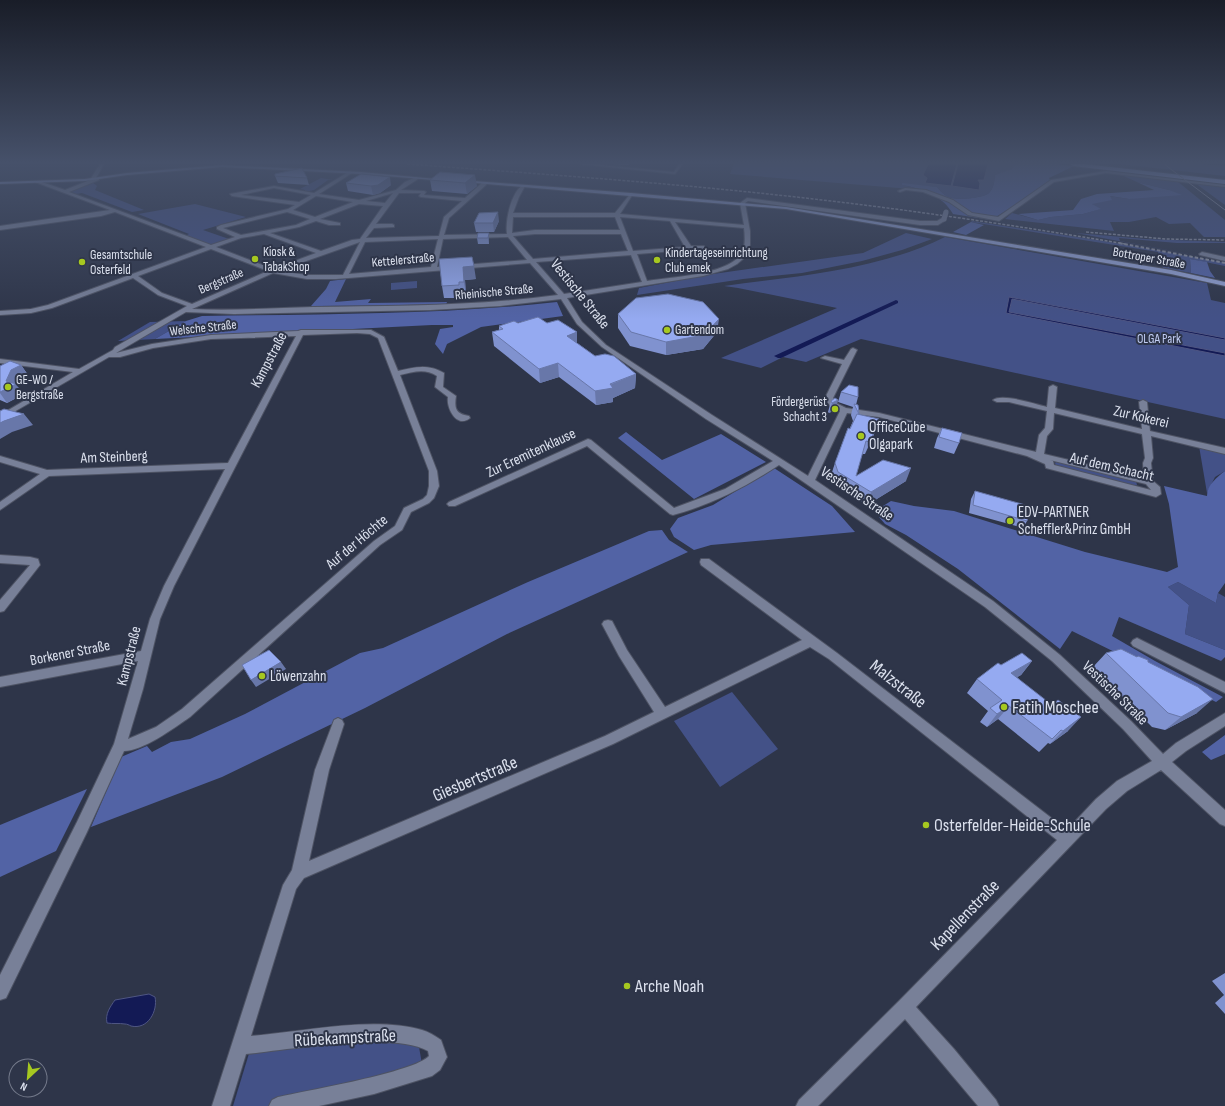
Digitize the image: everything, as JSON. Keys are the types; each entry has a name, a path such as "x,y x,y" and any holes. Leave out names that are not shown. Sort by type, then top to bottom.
{"main road":[{"name":"Bottroper Straße","path":"835,216 1171,272 1222,284"}],"street":[{"path":"0,228 89,216"},
{"name":"Kettelerstraße","path":"130,216 278,273 307,277 345,276 689,248"},
{"path":"240,237 219,228 269,216"},
{"path":"305,216 338,224"},
{"path":"0,313 31,311 46,308 240,237 295,227 325,216"},
{"path":"345,276 362,244 363,239 380,216"},
{"path":"434,268 440,238 449,216"},
{"path":"510,236 509,228 511,216"},
{"path":"617,216 645,284"},
{"path":"623,216 746,227"},
{"name":"Rheinische Straße","path":"183,312 446,308 563,297 645,284 704,273 732,264 742,257 746,249 746,227 744,216"},
{"path":"864,216 920,224 938,223 944,219 945,216"},
{"path":"979,216 999,219 1004,216"},
{"path":"672,221 689,248 702,247 702,251 692,254"},
{"path":"372,226 392,226"},
{"name":"Bergstraße","path":"0,418 108,355 147,335 178,317 193,306 273,271 348,242 363,239 510,236 536,232 623,232"},
{"path":"266,233 321,253"},
{"name":"Vestische Straße","path":"510,236 563,297 580,323 604,346 709,417 810,481 989,604 1022,630 1090,689 1162,762 1225,819"},
{"path":"1202,254 1225,259"},
{"path":"134,276 160,294 193,306"},
{"name":"Auf der Höchte","path":"120,745 129,745 160,732 186,713 377,543 398,528 408,510 431,496 434,486 434,471 381,337 378,334 357,331 302,332"},
{"name":"Welsche Straße","path":"108,355 120,355 152,346 203,338 302,332"},
{"name":"Kampstraße","path":"0,992 82,827 120,745 137,689 155,619 168,586 302,332"},
{"path":"810,481 844,410 830,402 829,398 853,350"},
{"path":"825,358 846,363"},
{"path":"0,361 81,371"},
{"path":"396,374 422,368 438,373 441,375 437,382 438,386 440,389 452,396 452,411 460,418 466,418"},
{"path":"1040,455 1042,434 1049,429 1053,387"},
{"name":"Zur Kokerei","path":"997,400 1009,400 1225,450"},
{"path":"1143,402 1149,482"},
{"name":"Auf dem Schacht","path":"844,410 879,415 1030,454 1050,463 1049,466 1156,494 1155,487 1149,482 1040,455 1030,454"},
{"name":"Zur Eremitenklause","path":"452,504 588,442 672,512 700,504 724,493 779,461"},
{"name":"Am Steinberg","path":"0,459 47,473 231,466"},
{"path":"0,506 47,473"},
{"path":"0,559 30,561 34,562 35,565 0,608"},
{"name":"Malzstraße","path":"705,562 833,656 1066,838"},
{"path":"608,624 623,653 662,713"},
{"name":"Giesbertstraße","path":"299,873 608,740 811,641"},
{"path":"1137,643 1225,688"},
{"name":"Borkener Straße","path":"0,682 146,655"},
{"name":"Kapellenstraße","path":"805,1106 905,1007 1066,838 1112,794 1225,719"},
{"path":"221,1106 290,885 299,873 322,770 338,724"},
{"path":"905,1007 990,1106"},
{"name":"Rübekampstraße","path":"239,1046 373,1033 406,1035 427,1040 436,1049 438,1054 436,1061 429,1068 423,1071 374,1086 278,1106"}],"green space":[{"path":"142,216 241,216 246,217 203,230 229,239 212,245 185,236 189,234"},
{"path":"1009,216 1022,216 1038,220 1066,216 1220,216 1225,220 1225,237 1204,237 1190,223 1169,224 1156,217 1129,222 1110,222 1114,231 1005,219"},
{"path":"971,222 1104,241 1225,263 1225,266 1190,259 1191,273 1163,268 1158,252"},
{"path":"906,233 932,239 902,250 862,261 802,273 743,279 637,295 639,288 713,274 863,253"},
{"path":"1076,233 1146,239 1225,242 1177,243 1119,238 1120,241 1225,261"},
{"name":"OLGA Park","path":"945,237 1207,283 1211,300 1225,303 1225,419 861,339 806,362 783,357 761,368 721,358 837,308 724,286 809,275 865,264 920,248"},
{"path":"417,281 417,288 391,290 391,283"},
{"path":"186,321 155,339 118,341 150,322"},
{"path":"1199,446 1225,452 1225,471 1215,477 1207,493"},
{"path":"1056,461 1136,481 1137,485 1134,486 1058,467 1055,464"},
{"path":"1178,582 1216,603 1218,593 1225,597 1225,650 1185,634 1189,605 1168,587"},
{"path":"732,692 778,749 720,787 674,721"},
{"path":"405,1041 419,1047 422,1064 291,1106 233,1106 251,1047"}],"shaded area":[{"path":"963,216 998,216 991,220"},
{"path":"1023,216 1066,216 1051,217 1038,220"},
{"path":"971,222 984,225 966,235 953,232"},
{"path":"1190,259 1207,262 1210,271 1215,278 1191,273"},
{"path":"346,279 335,302 371,299 368,303 447,302 446,305 311,306 326,289 330,281"},
{"path":"1009,297 1225,338 1225,340 1012,299 1009,312 1225,353 1225,356 1006,313"},
{"path":"557,302 563,316 481,327 447,344 443,354 435,344 440,329 453,327 453,325 155,339 186,321 202,316 424,312"},
{"path":"626,432 662,460 721,434 766,462 694,499 618,438"},
{"path":"774,468 832,506 855,532 711,545 694,550 674,537 670,529 678,518 713,505"},
{"path":"1225,471 1225,583 1218,593 1216,603 1178,582 1168,587 1189,605 1185,634 1225,650 1225,657 1221,661 1119,617 1112,636 1155,661 1223,697 1216,702 1072,631 1060,649 958,569 906,535 885,524 879,517 883,506 891,501 914,506 954,511 1085,552 1167,572 1178,567 1169,504 1164,486 1207,496 1207,492 1211,485"},
{"path":"662,530 669,540 688,552 507,634 365,708 222,777 91,827 121,757 147,746 152,752 171,742 190,739 245,714 360,653 383,648 528,582 649,531"},
{"path":"1225,735 1225,754 1211,760 1202,752"},
{"path":"87,789 56,851 0,877 0,825"},
{"path":"149,994 155,997 156,1002 153,1013 147,1022 137,1026 107,1023 107,1014 115,1000"}],"building":[{"path":"478,216 496,216 493,223 474,223"},
{"path":"478,233 489,233 488,238 477,238"},
{"path":"472,257 474,266 463,267 464,282 459,282 459,285 442,286 439,259"},
{"name":"Gartendom","path":"668,294 703,302 719,319 704,335 666,342 631,332 618,314 636,298"},
{"path":"538,317 547,323 558,320 577,332 567,336 595,356 605,354 614,356 636,374 610,384 613,388 595,391 558,363 539,369 492,332 503,329 499,326 514,321 518,323"},
{"path":"10,361 21,365 11,370 6,381 16,384 0,392 0,366"},
{"path":"849,385 858,387 858,397 841,392"},
{"path":"835,398 838,400 832,403 831,401"},
{"path":"854,404 858,405 859,414"},
{"path":"4,409 24,414 0,423 0,411"},
{"path":"857,414 879,419 870,442 866,441 856,476 883,460 911,468 871,492 838,472 835,463 848,428 850,429"},
{"path":"942,428 962,433 959,443 939,437"},
{"path":"975,491 1029,506 1027,521 973,505"},
{"path":"1121,649 1137,657 1138,656 1148,660 1148,662 1198,687 1213,699 1181,717 1168,713 1106,653"},
{"path":"269,650 281,662 251,680 242,665"},
{"path":"1022,653 1032,661 1011,673 1052,705 1058,700 1081,717 1063,731 1061,730 1052,739 1009,706 997,714 990,708 1002,700 977,679 998,663 1001,665"}],"waterway":[{"path":"778,356 896,302"}],"railway":[{"path":"940,216 1120,243"},
{"path":"1086,232 1166,239 1225,240"},
{"path":"1120,243 1125,244"},
{"path":"1120,243 1225,263"}],"place":[{"name":"Kiosk & TabakShop","path":"255,259"},
{"name":"Kindertageseinrichtung Club emek","path":"657,260"},
{"name":"Gesamtschule Osterfeld","path":"82,262"},
{"name":"Gartendom","path":"667,330"},
{"name":"GE-WO / Bergstraße","path":"8,387"},
{"name":"Fördergerüst Schacht 3","path":"835,409"},
{"name":"OfficeCube Olgapark","path":"861,436"},
{"name":"EDV-PARTNER Scheffler&Prinz GmbH","path":"1010,521"},
{"name":"Löwenzahn","path":"262,676"},
{"name":"Fatih Moschee","path":"1004,707"},
{"name":"Osterfelder-Heide-Schule","path":"926,825"},
{"name":"Arche Noah","path":"627,986"}]}
